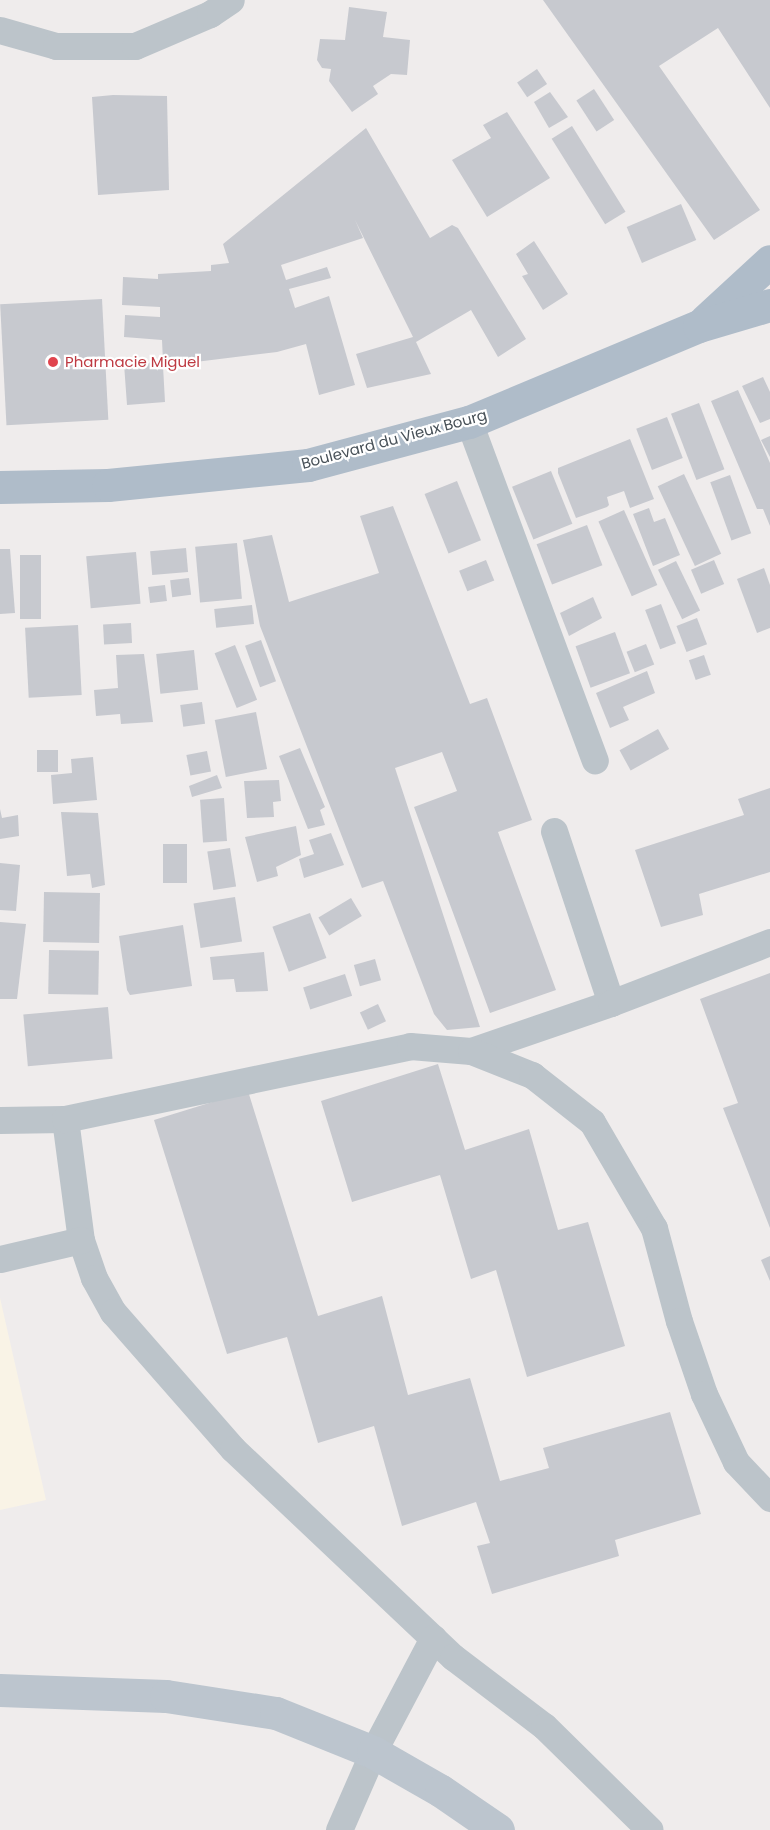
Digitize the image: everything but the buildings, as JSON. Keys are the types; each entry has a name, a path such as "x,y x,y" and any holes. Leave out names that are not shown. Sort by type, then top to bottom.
{"main road":[{"name":"Boulevard du Vieux Bourg","path":"699,326 770,261"},
{"name":"Boulevard du Vieux Bourg","path":"0,487 108,485 308,465 469,422 699,326 770,305"},
{"path":"0,1690 166,1696 276,1713 373,1752 441,1791 498,1830"}],"lane":[{"path":"0,30 56,46 135,46 210,14 231,0"},
{"path":"469,422 595,760"},
{"path":"554,831 611,1003"},
{"path":"471,1051 611,1003 770,942"},
{"path":"0,1120 65,1119 410,1046 471,1051 532,1075 591,1122 654,1228 679,1321 704,1394 736,1462 770,1498"},
{"path":"65,1119 81,1240 94,1278 113,1312 233,1449 453,1657 544,1726 650,1830"},
{"path":"0,1259 81,1240"},
{"path":"339,1830 373,1752 433,1638"}],"shaded area":[{"path":"0,1298 46,1500 0,1510"}],"place":[{"name":"Pharmacie Miguel","path":"53,362"}]}
